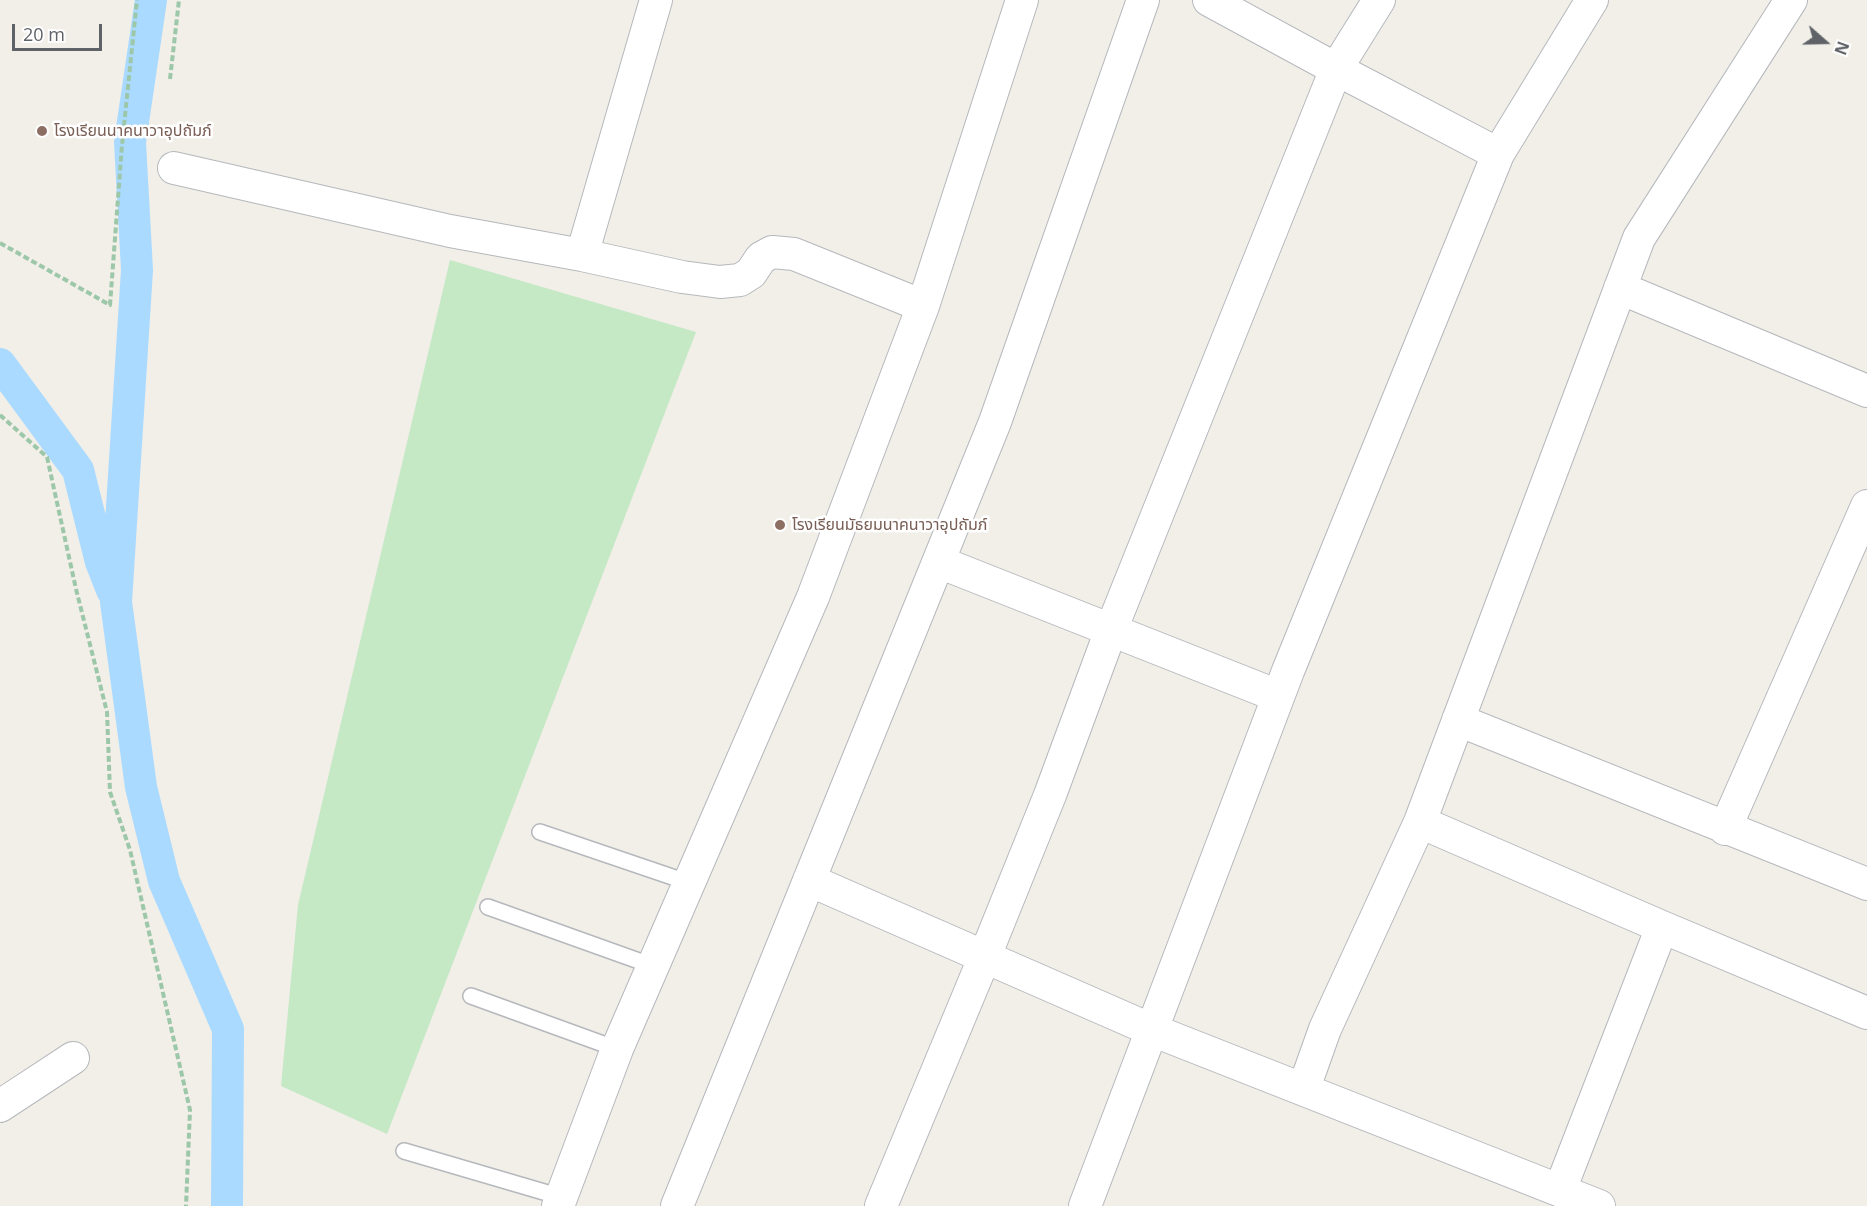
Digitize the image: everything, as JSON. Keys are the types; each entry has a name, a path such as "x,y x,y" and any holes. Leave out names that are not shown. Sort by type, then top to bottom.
{"street":[{"path":"582,255 656,0"},
{"path":"559,1202 617,1049 813,597 923,306 1022,0"},
{"path":"677,1206 999,411 1143,0"},
{"path":"1209,0 1498,154"},
{"path":"881,1206 1050,795 1111,630 1336,69 1379,0"},
{"path":"1085,1206 1278,696 1498,154 1592,0"},
{"path":"1304,1088 1325,1029 1420,822 1639,238 1791,0"},
{"path":"174,168 450,231 582,255 682,278 720,282 740,280 751,273 761,258 772,252 794,254 923,306"},
{"path":"1620,288 1867,391"},
{"path":"1725,829 1867,506"},
{"path":"939,562 1278,696"},
{"path":"1458,720 1867,884"},
{"path":"1420,822 1867,1013"},
{"path":"809,880 1152,1030 1599,1206"},
{"path":"1560,1190 1662,927"},
{"path":"0,1107 73,1058"}],"lane":[{"path":"540,832 690,883"},
{"path":"488,907 653,966"},
{"path":"471,996 617,1049"},
{"path":"404,1151 559,1202"}],"path":[{"path":"0,243 110,305 122,145 137,0"},
{"path":"170,79 179,0"},
{"path":"0,415 47,457 76,589 107,712 110,792 130,849 190,1110 186,1206"}],"green space":[{"path":"450,260 696,332 387,1134 281,1086 298,905"}],"waterway":[{"path":"151,0 130,142 137,270 116,602 141,787 164,881 228,1029 227,1206"},
{"path":"0,364 78,470 101,562 112,590"}],"place":[{"name":"โรงเรียนนาคนาวาอุปถัมภ์","path":"42,131"},
{"name":"โรงเรียนมัธยมนาคนาวาอุปถัมภ์","path":"780,525"}]}
